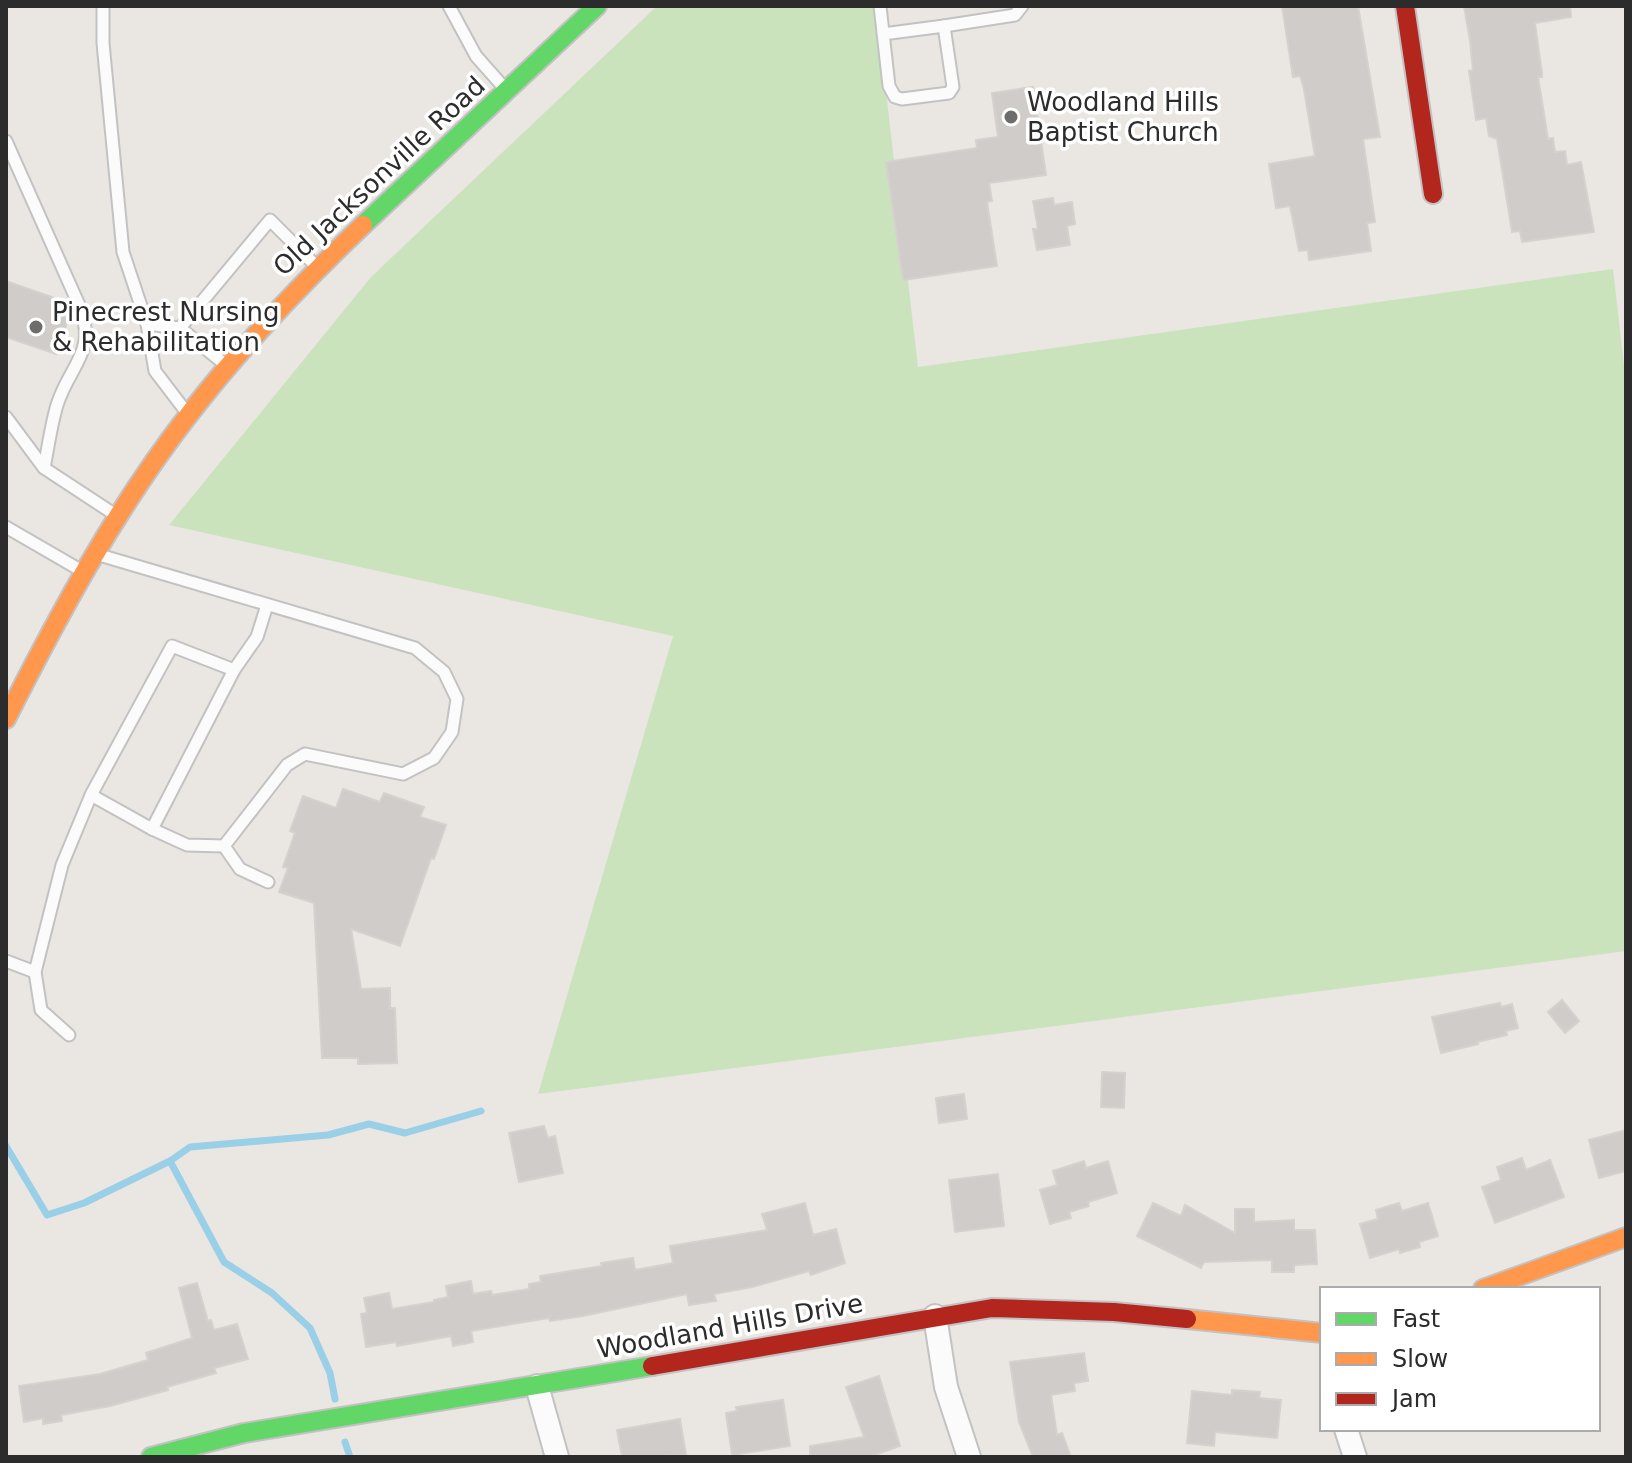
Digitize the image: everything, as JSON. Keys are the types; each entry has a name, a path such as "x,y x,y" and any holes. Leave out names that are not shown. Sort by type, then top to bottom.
{"street":[{"name":"Old Jacksonville Road","path":"6,718 83,572 189,415 227,367 317,268 597,6"},
{"path":"1405,6 1433,194"},
{"path":"1488,1287 1626,1237"},
{"name":"Woodland Hills Drive","path":"151,1457 244,1433 992,1308 1114,1312 1320,1333"},
{"path":"935,1316 946,1387 969,1457"},
{"path":"537,1386 557,1457"},
{"path":"1347,1431 1355,1457"}],"lane":[{"path":"103,6 103,43 123,252 147,324 155,371 189,415"},
{"path":"449,6 476,56 507,91"},
{"path":"880,6 889,86 895,97 902,99 943,94 953,87 944,26"},
{"path":"883,34 1015,15 1022,6"},
{"path":"6,141 86,327 85,348 57,404 44,468"},
{"path":"180,328 270,220 317,268"},
{"path":"147,324 180,328 227,367"},
{"path":"6,417 44,468 118,517"},
{"path":"6,527 83,572"},
{"path":"95,554 415,648 444,672 457,699 452,732 434,758 403,774 305,754 287,765 224,846"},
{"path":"152,829 234,670 257,637 267,605"},
{"path":"69,1035 41,1010 35,972 62,865 91,795 172,646 234,670"},
{"path":"91,795 187,845 224,846"},
{"path":"224,846 240,869 268,882"},
{"path":"6,961 35,972"}],"green space":[{"path":"657,6 876,6 918,367 1613,269 1626,384 1626,951 538,1094 673,636 169,525 371,277"}],"building":[{"path":"1282,6 1358,6 1380,137 1363,139 1375,222 1367,223 1371,251 1309,260 1308,250 1299,251 1290,206 1276,208 1269,164 1315,156 1304,89 1300,76 1293,77"},
{"path":"1464,6 1570,6 1571,17 1535,23 1542,73 1542,77 1538,77 1548,139 1553,138 1555,152 1565,151 1567,165 1581,162 1594,232 1522,242 1520,231 1512,232 1497,139 1489,136 1486,118 1476,120"},
{"path":"1033,87 1046,175 989,183 992,201 987,202 997,266 903,280 886,162 977,148 976,140 998,137 992,93"},
{"path":"1053,198 1054,205 1072,202 1075,224 1067,226 1070,245 1037,250 1033,229 1038,229 1033,201"},
{"name":"Pinecrest Nursing & Rehabilitation","path":"6,281 69,303 64,316 69,317 56,354 6,337"},
{"path":"343,789 380,802 384,793 424,807 420,817 446,825 400,946 351,929 361,989 390,988 390,1008 395,1008 397,1063 358,1064 358,1058 322,1058 314,903 279,892 288,868 283,867 295,833 290,831 303,796 336,808"},
{"path":"1562,1000 1579,1021 1565,1033 1548,1012"},
{"path":"1500,1003 1501,1007 1512,1004 1518,1028 1506,1031 1507,1035 1441,1053 1432,1017"},
{"path":"1102,1072 1125,1073 1124,1108 1101,1107"},
{"path":"964,1094 967,1119 939,1123 936,1098"},
{"path":"544,1126 548,1138 555,1136 563,1173 519,1182 509,1133"},
{"path":"1626,1130 1626,1171 1599,1178 1589,1140"},
{"path":"1522,1158 1526,1170 1550,1160 1564,1197 1495,1223 1482,1187 1501,1180 1497,1167"},
{"path":"1084,1161 1086,1168 1108,1161 1117,1193 1088,1202 1089,1206 1069,1212 1071,1218 1050,1224 1040,1190 1057,1185 1053,1171"},
{"path":"998,1174 1004,1226 955,1232 949,1180"},
{"path":"805,1203 813,1235 836,1229 845,1263 811,1275 809,1271 714,1294 716,1301 689,1305 687,1294 583,1316 550,1321 549,1318 471,1331 473,1342 453,1346 451,1336 397,1346 396,1342 366,1347 361,1314 367,1313 364,1298 389,1293 392,1309 434,1302 448,1297 446,1286 471,1281 473,1294 491,1291 492,1295 529,1289 529,1284 541,1282 540,1276 602,1266 601,1263 633,1258 635,1270 673,1263 670,1246 767,1230 762,1214"},
{"path":"1153,1203 1181,1216 1185,1205 1235,1233 1235,1209 1254,1209 1254,1222 1294,1220 1294,1230 1315,1230 1317,1264 1294,1265 1294,1272 1272,1272 1272,1260 1204,1262 1201,1268 1137,1236"},
{"path":"1399,1203 1402,1211 1428,1203 1438,1236 1419,1242 1420,1247 1400,1253 1399,1249 1370,1258 1360,1224 1378,1219 1376,1210"},
{"path":"197,1283 208,1321 211,1320 214,1330 237,1324 248,1359 214,1368 216,1373 167,1387 168,1390 61,1415 62,1421 43,1424 43,1418 24,1422 19,1386 100,1374 148,1360 146,1353 192,1338 179,1288"},
{"path":"1084,1353 1088,1381 1074,1383 1075,1391 1051,1395 1057,1435 1062,1433 1071,1457 1033,1457 1019,1422 1010,1362"},
{"path":"879,1376 900,1446 869,1457 810,1457 810,1446 864,1437 846,1387"},
{"path":"1232,1390 1260,1392 1259,1398 1281,1400 1277,1438 1215,1432 1214,1446 1187,1443 1192,1391 1232,1395"},
{"path":"783,1400 790,1446 732,1455 726,1413 737,1411 736,1407"},
{"path":"680,1419 686,1455 622,1457 617,1430"}],"waterway":[{"path":"170,1161 190,1147 328,1135 369,1124 405,1133 481,1111"},
{"path":"6,1146 47,1215 84,1203 170,1161 224,1262 272,1293 310,1328 330,1373 335,1399"},
{"path":"345,1442 350,1457"}],"traffic: fast":[{"path":"363,225 597,6"},
{"path":"151,1457 244,1433 652,1366"}],"traffic: slow":[{"path":"6,719 89,564 161,452 249,342 363,225"},
{"path":"1488,1287 1626,1237"},
{"path":"1187,1319 1320,1333"}],"traffic: jam":[{"path":"1405,6 1433,194"},
{"path":"652,1366 992,1308 1114,1312 1187,1319"}],"place":[{"name":"Woodland Hills Baptist Church","path":"1011,117"},
{"name":"Pinecrest Nursing & Rehabilitation","path":"36,327"}]}
